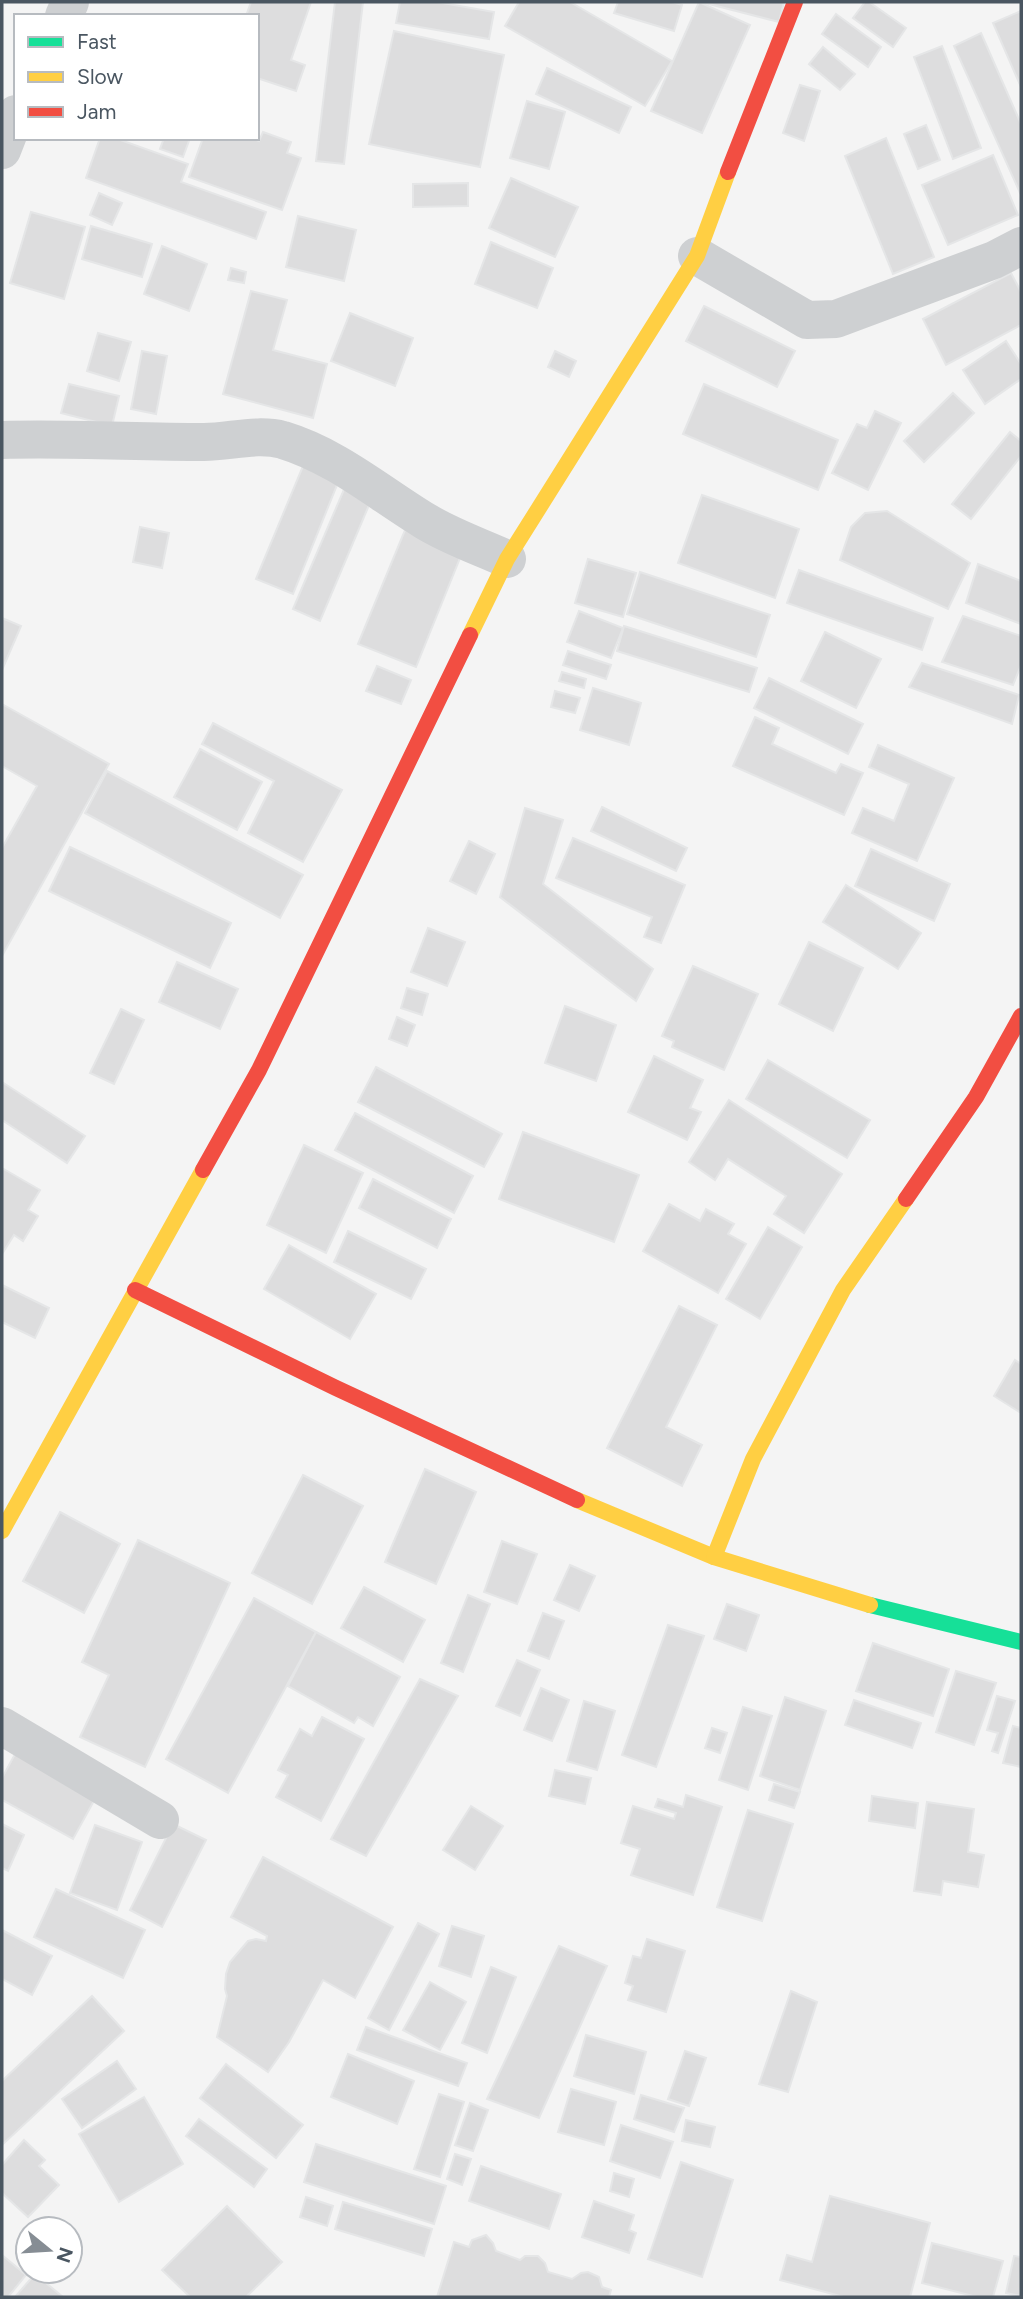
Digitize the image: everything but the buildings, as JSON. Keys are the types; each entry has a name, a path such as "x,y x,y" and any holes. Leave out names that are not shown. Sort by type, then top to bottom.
{"street":[{"path":"2,1531 258,1070 508,559 697,257 710,217 795,2"},
{"path":"2,150 14,119"},
{"path":"697,257 807,320 836,319 994,260 1021,246"},
{"path":"2,440 62,438 206,442 280,439 312,450 429,523 508,559"},
{"path":"714,1558 753,1459 843,1290 976,1097 1021,1016"},
{"path":"135,1290 336,1388 587,1505 714,1558 877,1607 1021,1642"},
{"path":"2,1726 160,1820"}],"traffic: fast":[{"path":"870,1605 1021,1642"}],"traffic: slow":[{"path":"470,635 507,559 697,256 728,172"},
{"path":"2,1531 203,1170"},
{"path":"714,1557 753,1459 843,1290 906,1199"},
{"path":"577,1500 714,1557 870,1605"}],"traffic: jam":[{"path":"728,172 795,2"},
{"path":"203,1170 259,1070 470,635"},
{"path":"906,1199 976,1097 1021,1016"},
{"path":"135,1290 336,1388 577,1500"}]}
